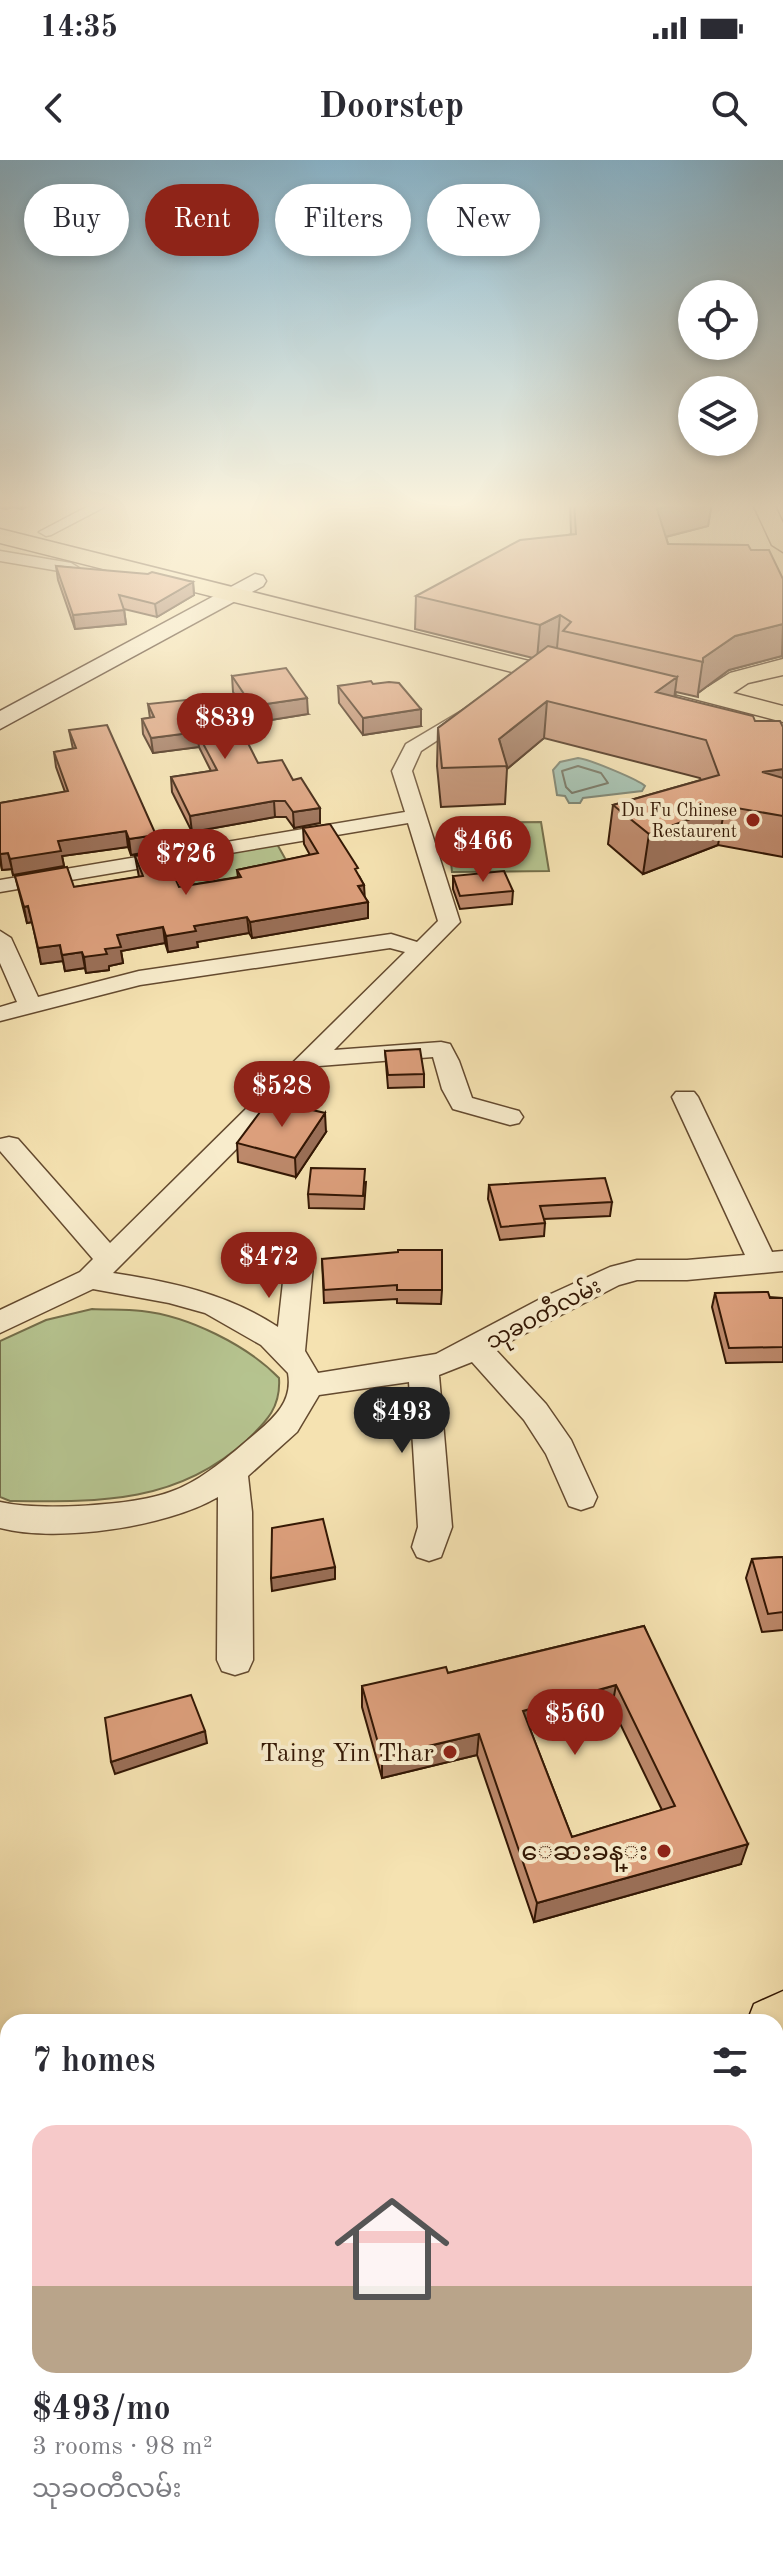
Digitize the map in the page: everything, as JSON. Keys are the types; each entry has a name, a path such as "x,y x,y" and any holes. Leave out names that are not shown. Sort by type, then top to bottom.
{"main road":[{"path":"0,721 195,614"},
{"path":"322,614 546,663"},
{"path":"350,614 612,680 783,714"},
{"path":"720,703 739,678 783,667"},
{"path":"720,703 783,731"}],"street":[{"path":"511,686 546,663"},
{"path":"0,1322 100,1270 449,922 402,771 413,748 485,702"},
{"path":"0,886 416,816"},
{"path":"0,938 30,1004"},
{"path":"0,1014 139,978 391,941 421,950"},
{"path":"312,1059 441,1049 447,1056 452,1087 462,1103 510,1117"},
{"path":"685,1097 773,1262"},
{"path":"0,1515 16,1519 124,1515 171,1506 232,1472 276,1435 300,1402 306,1386 290,1351 255,1326 214,1306 141,1288 100,1270 9,1145"},
{"path":"290,1351 300,1255"},
{"name":"သုခဝတီလမ်း","path":"306,1386 423,1369 477,1348 610,1277 637,1270 687,1270 773,1262"},
{"path":"477,1348 535,1412 560,1449 581,1497"},
{"path":"423,1369 435,1527 429,1547"},
{"path":"232,1472 236,1512 235,1660"}],"green space":[{"path":"541,822 549,871 452,872 447,823"},
{"path":"277,844 291,869 189,886 177,860"},
{"path":"92,1309 160,1314 216,1334 251,1354 279,1378 275,1405 254,1433 220,1461 193,1477 165,1488 136,1495 75,1501 10,1501 0,1497 0,1341 46,1320"}],"water":[{"path":"578,758 613,770 645,786 642,791 583,798 580,803 569,803 565,796 557,795 553,770 560,762"}],"building":[{"path":"491,614 783,614 783,624 735,636 703,658 703,662 563,631 571,622 560,615 540,625"},
{"path":"548,646 677,677 656,692 753,716 755,721 780,721 783,727 783,769 762,772 783,778 783,816 725,806 649,834 613,805 719,775 706,740 547,701 499,739 507,766 442,768 438,728"},
{"path":"286,668 307,698 252,706 232,676"},
{"path":"371,681 373,684 399,683 421,709 363,718 338,686"},
{"path":"224,696 258,763 282,760 293,780 301,778 320,808 293,812 285,801 274,801 190,816 171,777 217,770 197,732 151,738 142,719 154,717 148,704"},
{"path":"107,725 156,835 129,839 126,831 58,841 61,851 10,859 8,853 0,854 0,803 68,791 54,752 76,748 69,730"},
{"path":"330,824 358,868 355,869 364,885 358,886 368,902 250,922 247,917 194,926 196,931 166,936 163,927 117,935 121,947 105,949 107,954 84,957 82,952 62,955 60,945 38,948 28,906 24,907 15,876 67,867 74,887 143,876 135,856 163,851 179,887 241,877 237,870 318,853 303,828"},
{"path":"504,871 513,891 460,896 453,876"},
{"path":"420,1049 424,1074 388,1075 385,1051"},
{"path":"269,1100 325,1113 295,1158 237,1143"},
{"path":"311,1168 365,1169 363,1196 308,1194"},
{"path":"605,1178 612,1202 540,1206 545,1223 501,1227 489,1185"},
{"path":"398,1250 442,1250 442,1290 397,1290 397,1285 324,1290 322,1259"},
{"path":"768,1292 770,1298 783,1298 783,1347 729,1348 715,1293"},
{"path":"323,1519 335,1567 271,1578 272,1528"},
{"path":"783,1557 783,1612 768,1614 752,1559"},
{"path":"644,1626 748,1844 537,1903 479,1734 382,1757 362,1686 446,1667 448,1673","holes":["616,1685 675,1806 572,1837 523,1711"]},
{"path":"191,1695 205,1731 111,1762 105,1718"}],"place":[{"name":"Du Fu Chinese Restaurent","path":"753,820"},
{"name":"Taing Yin Thar","path":"450,1752"},
{"name":"ေဆးခန္း","path":"664,1851"}]}
